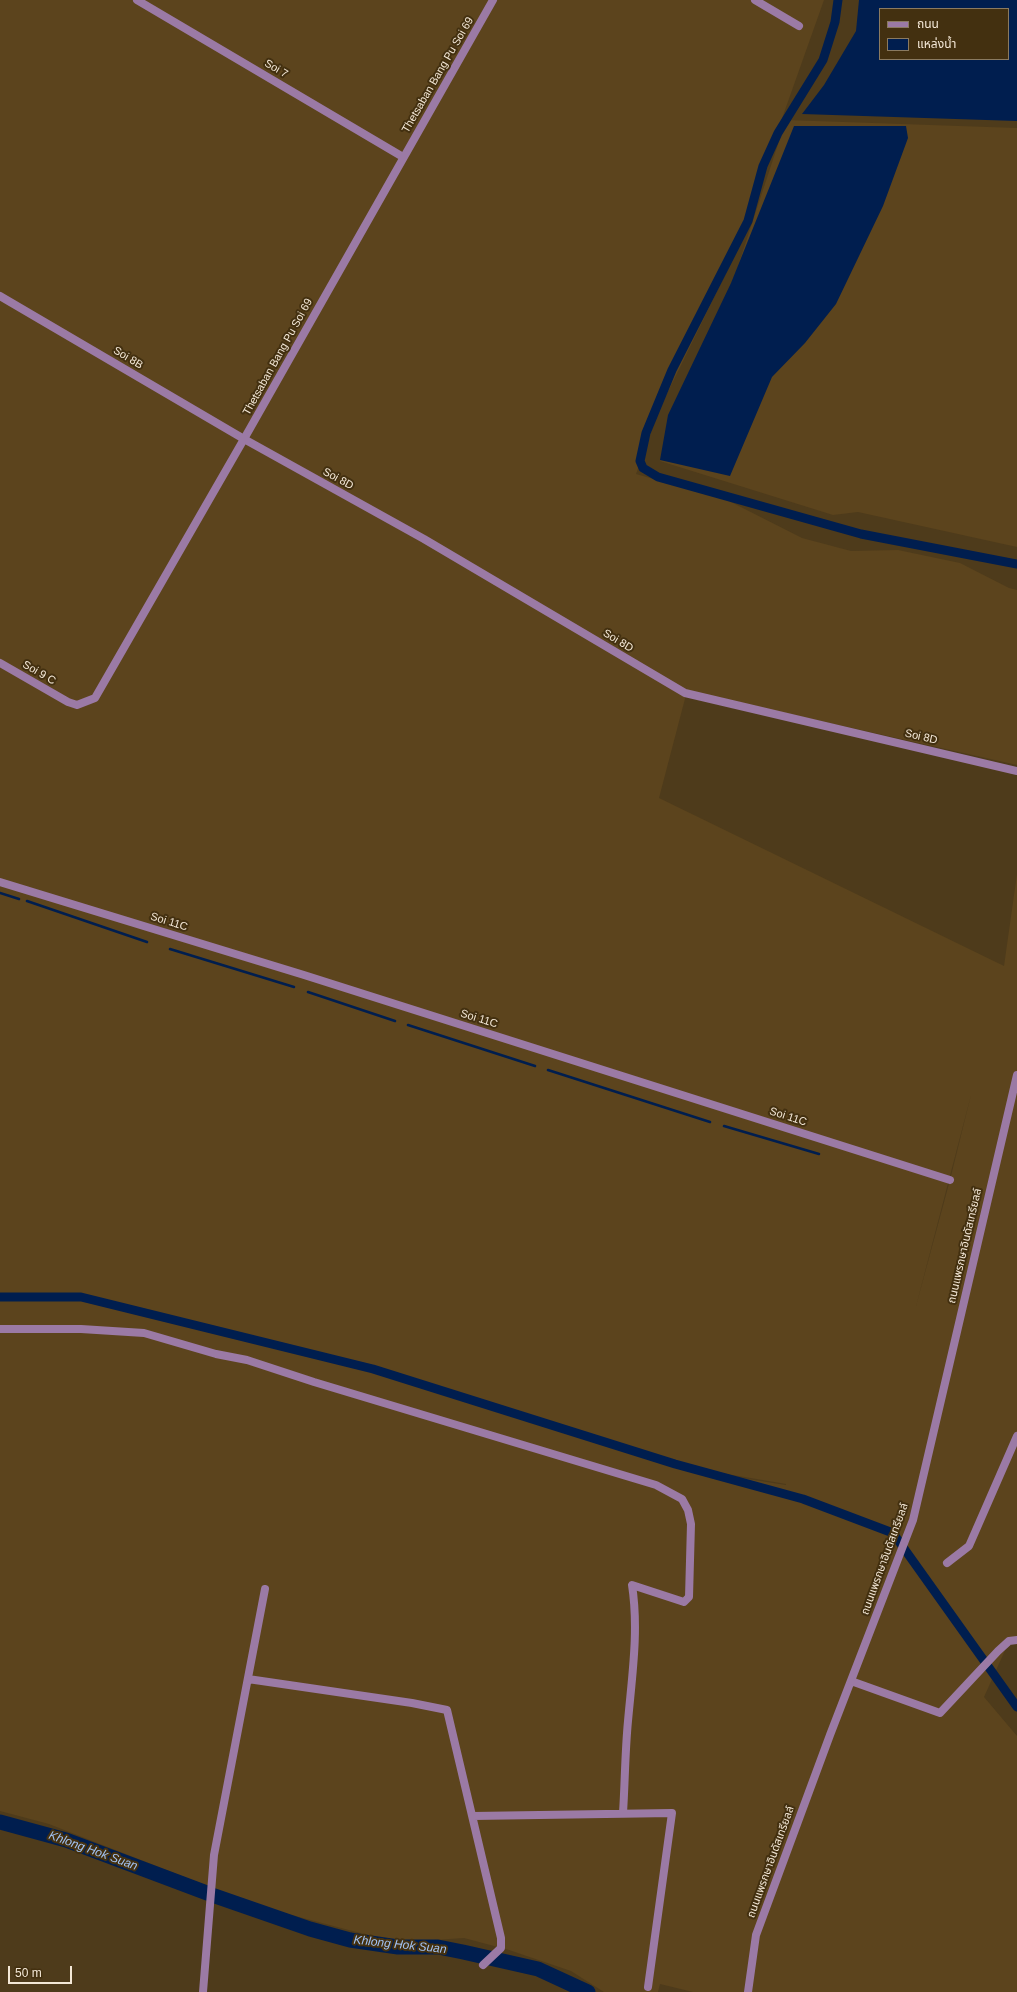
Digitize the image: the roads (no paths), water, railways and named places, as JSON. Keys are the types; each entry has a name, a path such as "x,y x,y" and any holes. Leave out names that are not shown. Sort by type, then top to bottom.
{"street":[{"name":"Soi 7","path":"137,0 403,157"},
{"name":"Thetsaban Bang Pu Soi 69","path":"68,702 77,705 95,698 493,0"},
{"path":"755,0 800,26"},
{"name":"Soi 8B","path":"0,296 244,439"},
{"name":"Soi 8D","path":"244,439 424,539 685,693 1017,771"},
{"name":"Soi 9 C","path":"0,663 68,702"},
{"name":"Soi 11C","path":"0,882 304,975 950,1180"},
{"name":"ถนนแพรกษาอินดัสเทรียลล์","path":"748,1992 756,1935 911,1526 1017,1075"},
{"path":"0,1329 81,1329 144,1333 216,1354 247,1360 314,1382 599,1467 656,1485 682,1499 688,1510 691,1524 690,1597 684,1602 632,1585 635,1607 634,1641 627,1728 623,1812"},
{"path":"947,1563 969,1546 1017,1436"},
{"path":"203,1992 214,1855 265,1589"},
{"path":"851,1681 940,1713 998,1651 1009,1641 1017,1640"},
{"path":"248,1679 412,1703 447,1710 500,1929 501,1948 483,1965"},
{"path":"473,1816 623,1812 672,1813 648,1987"}],"water":[{"path":"859,0 1017,0 1017,121 802,114 824,85 856,31"},
{"path":"794,126 906,126 908,138 883,206 836,304 805,343 772,377 730,476 660,460 668,415 731,283"}],"waterway":[{"path":"838,0 835,22 823,60 778,133 763,166 748,221 672,370 646,433 640,461 643,468 658,477 861,534 1017,564"},
{"path":"0,893 19,899"},
{"path":"27,901 147,942"},
{"path":"170,949 294,987"},
{"path":"308,992 395,1021"},
{"path":"408,1025 535,1066"},
{"path":"548,1070 710,1122"},
{"path":"724,1126 819,1154"},
{"path":"0,1297 81,1297 373,1369 675,1464 803,1499 893,1533 1017,1707"},
{"name":"Khlong Hok Suan","path":"0,1822 66,1840 207,1893"},
{"name":"Khlong Hok Suan","path":"212,1895 310,1929 350,1940 398,1947 438,1947 538,1969 588,1992"}]}
